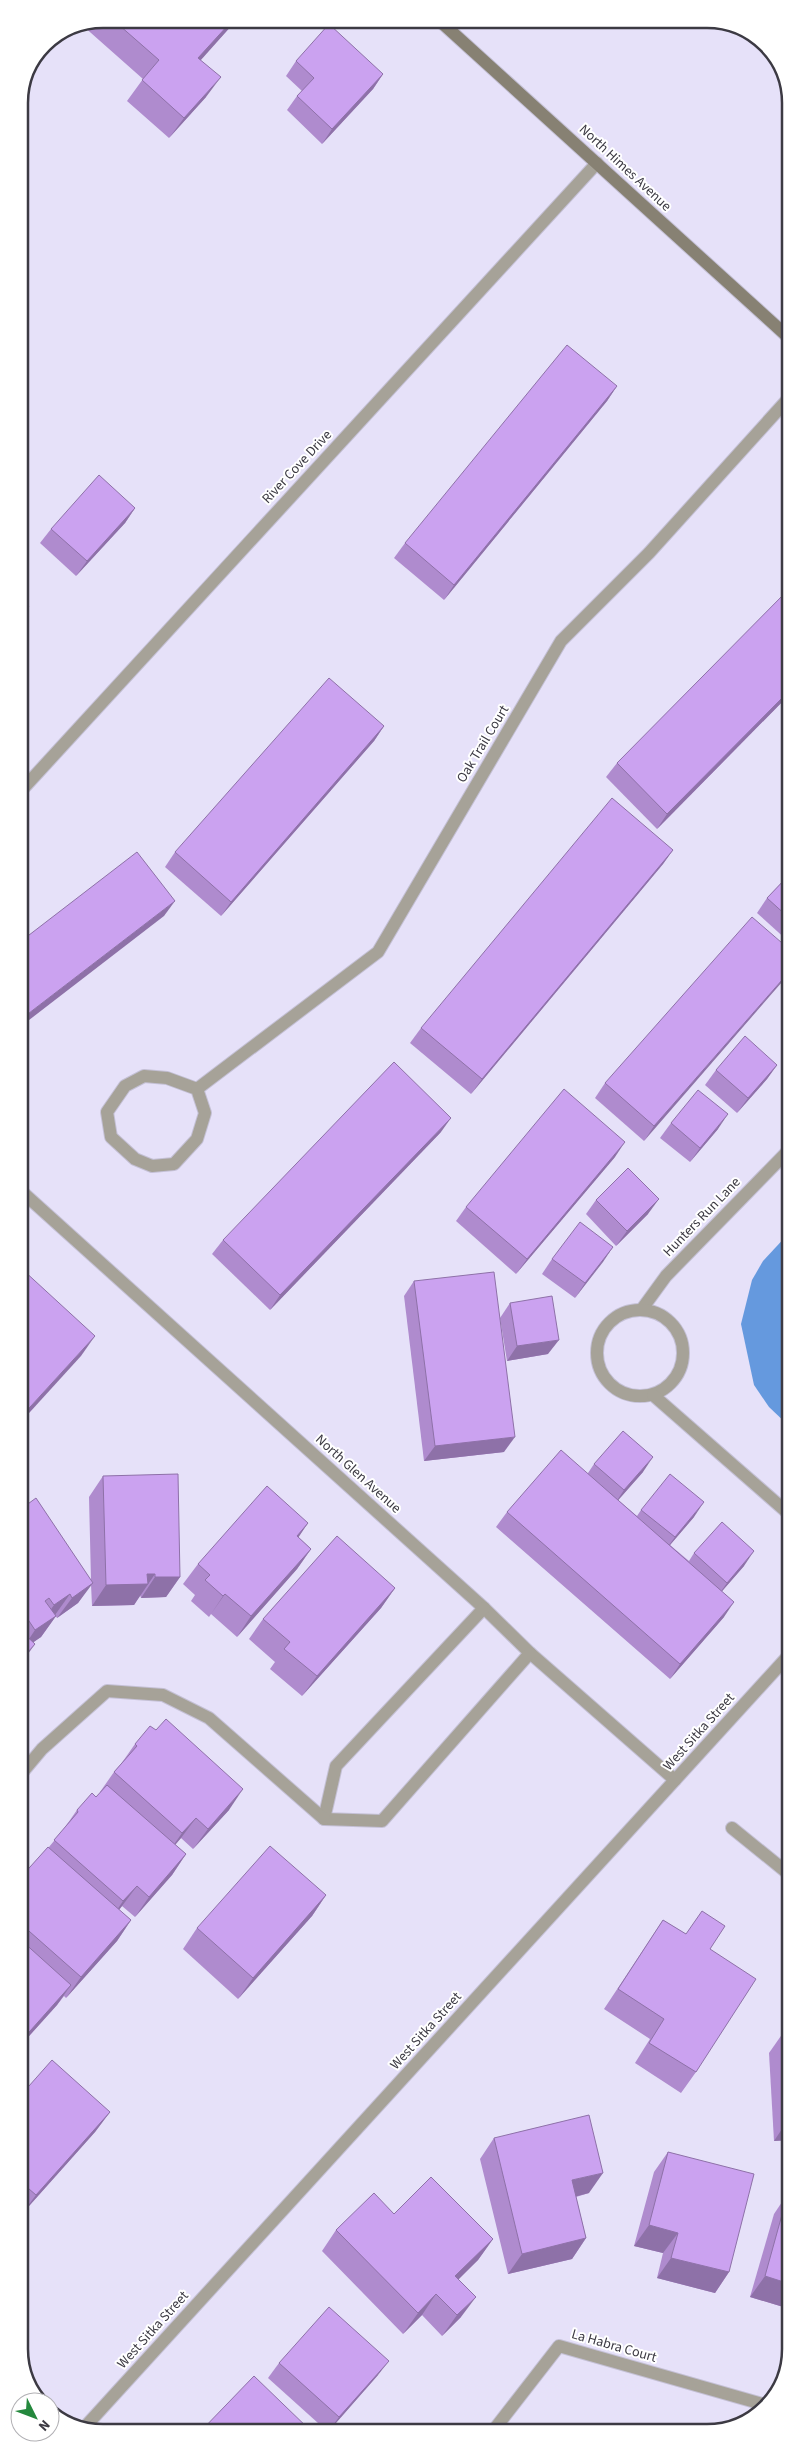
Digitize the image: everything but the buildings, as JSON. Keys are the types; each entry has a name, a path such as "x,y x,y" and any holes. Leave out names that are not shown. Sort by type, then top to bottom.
{"street":[{"name":"North Himes Avenue","path":"448,28 782,332"},
{"name":"River Cove Drive","path":"28,783 596,163"},
{"name":"Oak Trail Court","path":"197,1089 378,952 561,641 649,553 782,406"},
{"path":"144,1076 167,1078 197,1089 205,1112 197,1139 174,1164 152,1166 135,1159 111,1137 107,1112 125,1086 144,1076"},
{"name":"Hunters Run Lane","path":"642,1309 666,1276 782,1157"},
{"name":"North Glen Avenue","path":"28,1197 484,1608 530,1653 675,1780"},
{"path":"642,1309 658,1314 668,1320 679,1334 684,1354 681,1368 671,1384 652,1395 638,1397 623,1394 606,1382 598,1367 597,1348 602,1332 612,1320 624,1313 642,1309"},
{"path":"652,1395 782,1508"},
{"path":"324,1820 336,1766 484,1608"},
{"path":"28,1766 42,1749 107,1691 163,1694 210,1718 324,1820 382,1821 530,1653"},
{"name":"West Sitka Street","path":"89,2423 782,1663"},
{"path":"732,1828 782,1869"},
{"name":"La Habra Court","path":"498,2424 559,2346 758,2403"}],"water":[{"path":"782,1241 782,1419 769,1407 754,1385 741,1324 752,1280 763,1261"}]}
